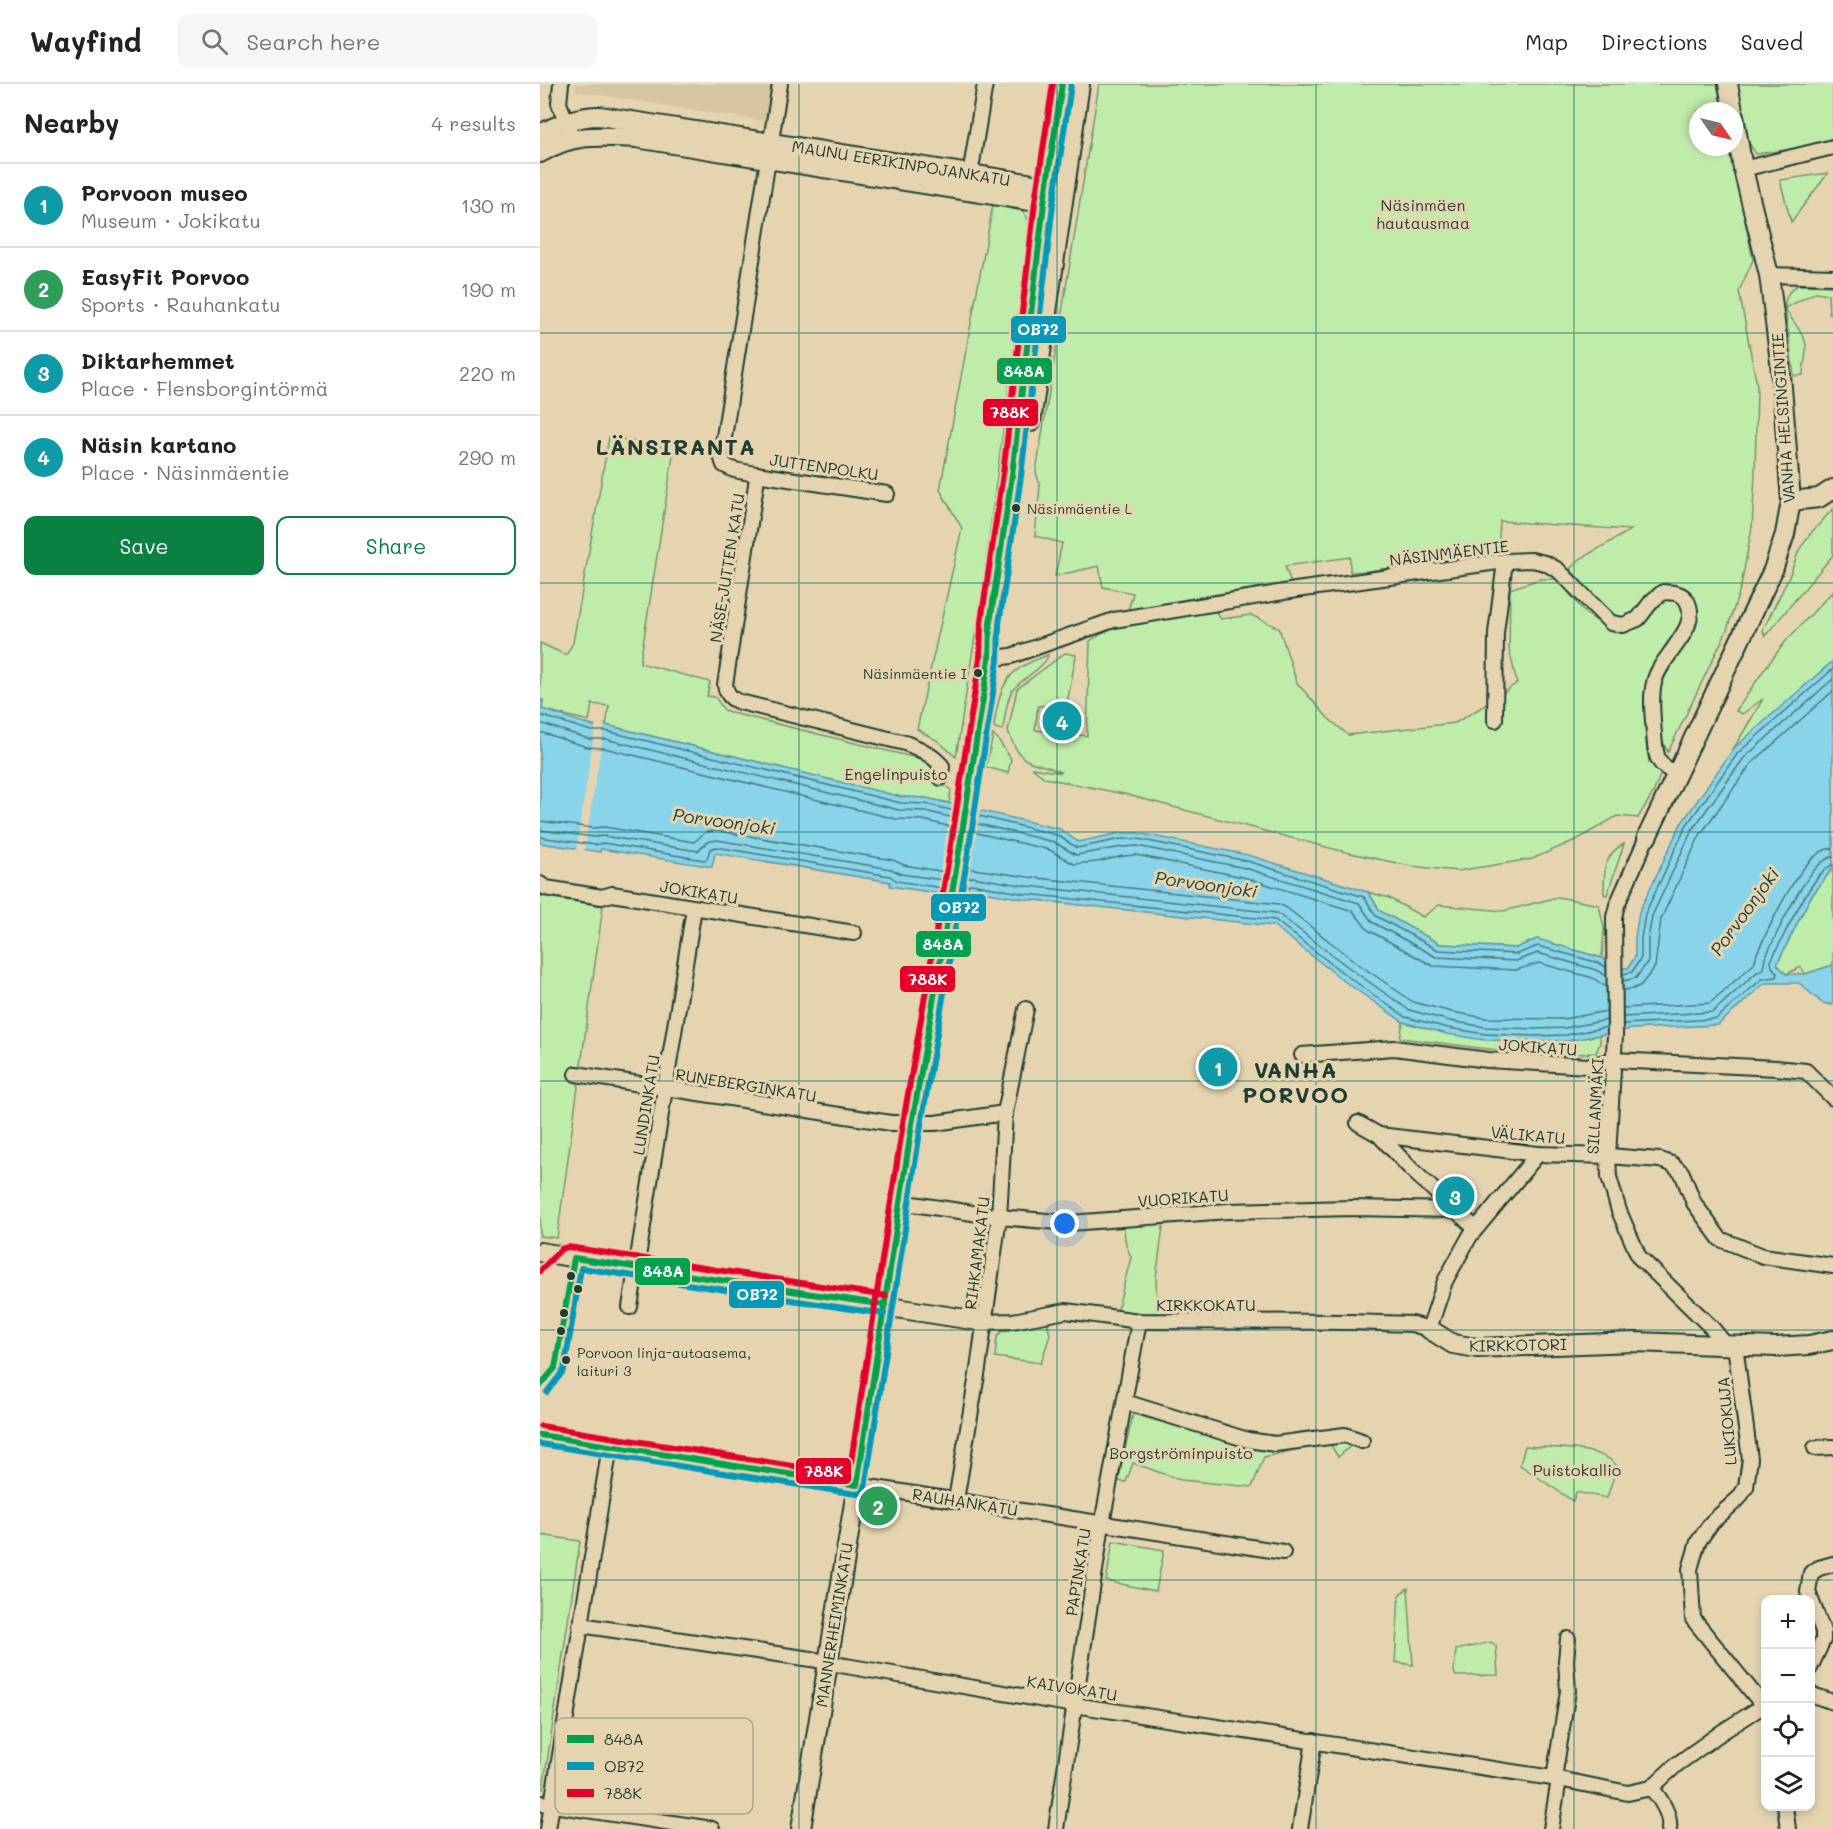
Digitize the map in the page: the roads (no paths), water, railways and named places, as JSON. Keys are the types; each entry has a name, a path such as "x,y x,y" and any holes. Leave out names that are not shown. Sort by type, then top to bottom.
{"main road":[{"path":"989,659 990,623 1012,474 1045,195 1062,84"},
{"path":"989,659 1002,625 1006,600 1080,84"},
{"path":"1728,84 1731,102"},
{"name":"MAUNU EERIKINPOJANKATU","path":"540,134 566,121 600,116 770,151 1045,195"},
{"name":"MAUNU EERIKINPOJANKATU","path":"572,138 598,136 636,138 770,151"},
{"path":"540,153 572,138"},
{"name":"VANHA HELSINGINTIE","path":"1647,837 1773,570 1785,534 1791,501 1780,362 1768,275 1741,156"},
{"path":"1045,195 1062,198"},
{"path":"1791,501 1820,498 1833,489"},
{"name":"MANNERHEIMINKATU","path":"801,1829 857,1485 912,1124 959,852 989,659"},
{"path":"540,1252 985,1322"},
{"name":"KIRKKOTORI","path":"1429,1329 1453,1344 1477,1348 1634,1342 1796,1347 1833,1340"},
{"name":"RAUHANKATU","path":"540,1435 857,1485"}],"street":[{"path":"561,84 559,103 572,138"},
{"path":"770,151 780,84"},
{"path":"969,183 985,84"},
{"path":"1743,169 1833,147"},
{"name":"NÄSE-JUTTEN KATU","path":"770,151 721,456 724,465 734,470 756,474 756,493 737,605 726,691 733,700 905,743 923,750 933,756 942,766 941,778"},
{"path":"1768,275 1833,277"},
{"name":"JUTTENPOLKU","path":"756,474 886,494"},
{"name":"NÄSINMÄENTIE","path":"989,659 1011,656 1114,620 1296,590 1505,561 1532,560 1545,563 1558,570 1611,623 1623,625 1638,619 1652,601 1663,592 1677,593 1685,597 1690,606 1691,617 1685,632 1662,664 1654,682 1652,712 1655,753 1660,764 1677,774"},
{"path":"1495,720 1496,633 1505,561"},
{"name":"SILLANMÄKI","path":"1647,837 1617,905 1613,931 1615,1035 1608,1156 1609,1177 1618,1211 1639,1257 1730,1344"},
{"name":"JOKIKATU","path":"540,884 546,888 602,897 612,894 854,933"},
{"name":"LUNDINKATU","path":"630,1307 694,908"},
{"name":"RIHKAMAKATU","path":"957,1500 999,1217 1005,1113 1026,1009"},
{"name":"JOKIKATU","path":"1302,1055 1394,1048 1488,1060 1577,1066 1614,1060 1776,1068 1806,1071 1833,1098"},
{"name":"RUNEBERGINKATU","path":"576,1074 891,1123 912,1124"},
{"path":"912,1124 1005,1113"},
{"name":"VÄLIKATU","path":"1358,1123 1379,1135 1538,1155 1608,1156 1660,1160 1672,1164 1682,1173 1694,1203 1720,1239 1763,1256 1833,1266"},
{"path":"1379,1135 1475,1228"},
{"path":"1429,1329 1445,1281 1475,1228 1538,1155"},
{"name":"VUORIKATU","path":"913,1204 999,1217 1070,1223 1228,1211 1352,1208 1456,1210"},
{"name":"KIRKKOKATU","path":"985,1322 1012,1321 1066,1311 1139,1321 1350,1322 1412,1324 1429,1329"},
{"name":"PAPINKATU","path":"1056,1829 1102,1524 1139,1321"},
{"name":"LUKIOKUJA","path":"1730,1344 1750,1460 1746,1487 1739,1498 1712,1522 1698,1542 1690,1569 1693,1619 1720,1655 1762,1703"},
{"path":"1125,1402 1248,1440 1275,1444 1344,1435 1362,1441"},
{"path":"562,1718 610,1446"},
{"path":"1815,1448 1833,1447"},
{"name":"RAUHANKATU","path":"857,1485 1283,1552"},
{"path":"1815,1657 1823,1640 1823,1631 1809,1593 1811,1573 1833,1564"},
{"name":"KAIVOKATU","path":"580,1625 811,1659 1074,1705 1557,1779 1628,1793 1652,1788"},
{"path":"1551,1829 1568,1691 1566,1661 1568,1639"},
{"path":"1815,1696 1833,1702"},
{"path":"1669,1829 1668,1816 1652,1788 1676,1765 1722,1732 1761,1708"},
{"path":"1300,1829 1314,1741"},
{"path":"548,1829 546,1804 555,1757"},
{"path":"1786,1811 1788,1829"},
{"path":"612,1814 712,1829"}],"water":[{"name":"Porvoonjoki","path":"1833,661 1833,868 1810,898 1777,964 1786,974 1805,974 1833,965 1833,1005 1822,1003 1799,983 1765,983 1718,1025 1632,1029 1567,1041 1484,1040 1447,1034 1403,1022 1344,981 1274,926 1025,899 970,890 969,898 890,886 890,882 715,853 712,867 601,849 600,852 540,843 540,700 543,700 542,709 593,726 606,725 902,797 926,798 1060,829 1078,842 1120,833 1138,833 1248,855 1368,892 1380,911 1440,944 1516,948 1537,939 1602,958 1619,968 1628,968 1635,957 1639,912 1681,824 1734,748"}],"place":[{"name":"Näsinmäentie L","path":"1016,508"},
{"name":"Näsinmäentie I","path":"978,673"},
{"name":"Näsin kartano","path":"1062,721"},
{"name":"Porvoon museo","path":"1218,1067"},
{"name":"Diktarhemmet","path":"1455,1196"},
{"name":"Porvoon linja-autoasema, laituri 3","path":"566,1360"},
{"name":"EasyFit Porvoo","path":"878,1506"}],"district":[{"name":"LÄNSIRANTA","path":"676,447"},
{"name":"VANHA PORVOO","path":"1296,1082"}],"park label":[{"name":"Näsinmäen hautausmaa","path":"1423,214"},
{"name":"Engelinpuisto","path":"896,774"},
{"name":"Borgströminpuisto","path":"1181,1453"},
{"name":"Puistokallio","path":"1577,1470"}]}
